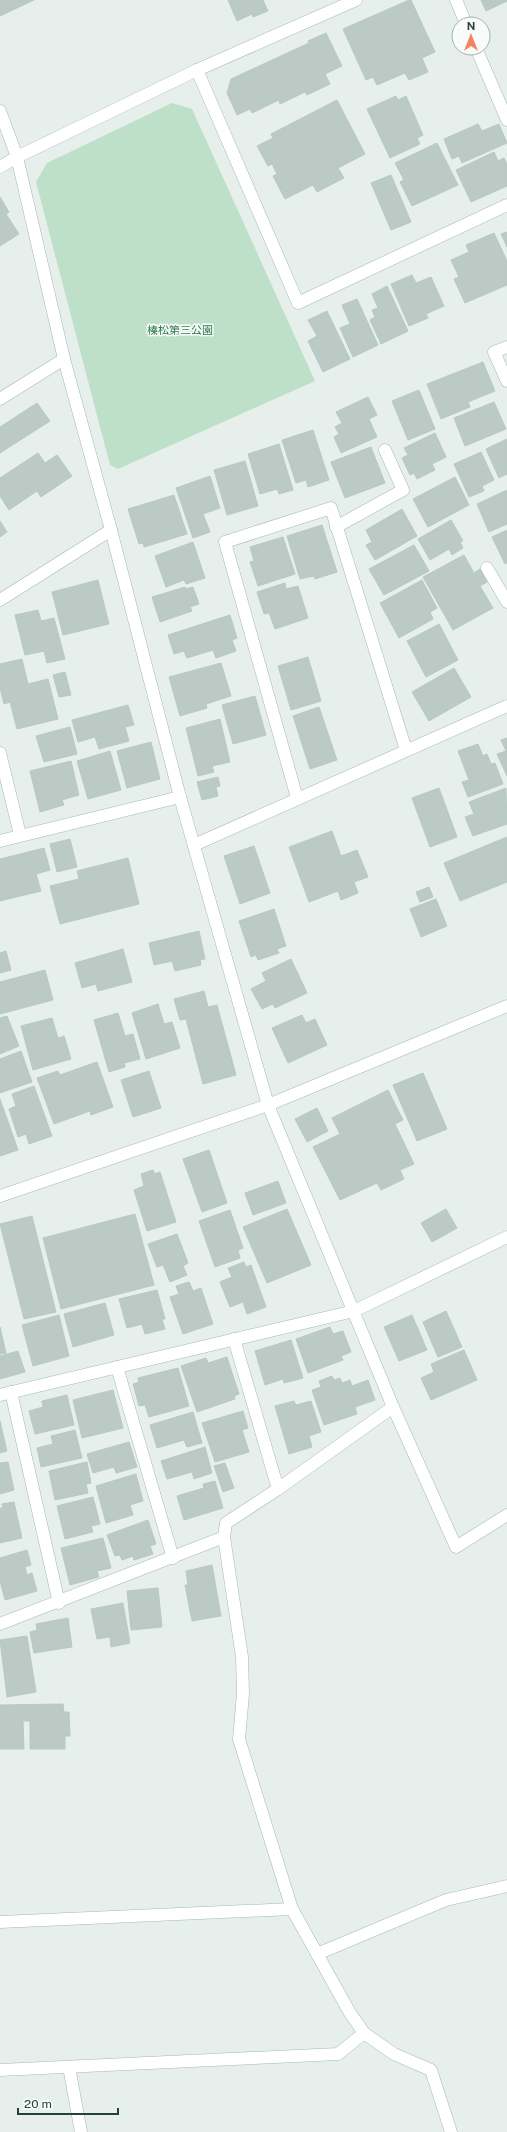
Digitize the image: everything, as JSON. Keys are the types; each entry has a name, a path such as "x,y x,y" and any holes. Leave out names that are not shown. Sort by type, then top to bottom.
{"street":[{"path":"0,167 17,157 197,70 356,0"},
{"path":"456,0 463,16"},
{"path":"479,56 507,120"},
{"path":"197,70 298,302 507,205"},
{"path":"0,111 17,157 64,359 111,530 180,797 268,1105 393,1407 456,1547 507,1515"},
{"path":"507,347 494,352 507,381"},
{"path":"0,399 64,359"},
{"path":"336,527 403,490 385,450"},
{"path":"297,798 225,542 330,508 406,750"},
{"path":"0,600 111,530"},
{"path":"488,568 507,602"},
{"path":"194,845 507,706"},
{"path":"0,754 20,835"},
{"path":"0,841 180,797"},
{"path":"0,1196 268,1105 507,1006"},
{"path":"58,1603 6,1393 354,1311 507,1237"},
{"path":"234,1339 278,1489"},
{"path":"117,1367 173,1558"},
{"path":"393,1407 278,1489 226,1523 224,1537 242,1657 243,1694 238,1739 292,1909 350,2013 364,2033 394,2054 431,2070 451,2132"},
{"path":"0,1624 58,1603 224,1537"},
{"path":"317,1954 446,1900 507,1886"},
{"path":"0,1922 292,1909"},
{"path":"0,2070 338,2054 364,2033"},
{"path":"69,2067 81,2132"}],"green space":[{"name":"榛松第三公園","path":"172,103 192,109 315,381 118,469 110,465 36,182 47,163"}],"building":[{"path":"0,0 34,0 0,16"},
{"path":"228,0 263,0 268,11 253,17 252,14 237,21"},
{"path":"411,0 435,52 422,58 428,72 409,80 405,73 377,85 373,77 366,80 343,29"},
{"path":"481,0 507,0 507,1 486,11"},
{"path":"326,33 342,66 325,74 330,84 307,95 305,92 280,104 279,100 252,113 250,109 237,115 227,93 231,79 309,43 308,41"},
{"path":"396,96 398,100 406,96 423,135 417,138 420,144 390,158 367,109"},
{"path":"337,100 365,154 338,168 344,178 317,192 313,185 285,199 273,176 277,174 272,164 268,166 257,146 273,138 271,134"},
{"path":"478,124 482,131 499,124 507,143 462,163 459,156 452,159 444,139"},
{"path":"437,143 458,185 412,206 400,182 404,180 395,163"},
{"path":"494,152 498,161 504,158 507,164 507,186 471,202 456,170"},
{"path":"391,175 411,222 391,230 371,183"},
{"path":"0,197 9,212 6,214 19,234 0,246"},
{"path":"507,232 507,247 501,234"},
{"path":"494,233 507,261 507,285 465,303 454,279 459,277 451,260 469,252 466,245"},
{"path":"412,275 416,283 431,277 444,306 426,314 428,318 409,326 391,284"},
{"path":"387,286 408,331 381,344 370,320 375,317 372,310 378,308 372,294"},
{"path":"357,299 378,345 353,357 340,328 350,324 342,305"},
{"path":"327,311 350,359 323,372 308,341 317,336 308,320"},
{"path":"483,362 495,391 468,402 470,407 441,419 427,384"},
{"path":"419,390 435,429 408,440 392,401"},
{"path":"368,397 377,415 369,419 377,437 341,453 334,437 339,434 335,427 342,423 336,412"},
{"path":"494,402 506,429 465,446 454,418"},
{"path":"37,403 50,421 0,453 0,427"},
{"path":"313,430 329,480 308,487 306,480 296,483 282,440"},
{"path":"435,433 446,457 432,464 435,470 417,479 414,473 410,475 402,458 408,455 404,448"},
{"path":"507,439 507,474 499,478 486,449"},
{"path":"279,444 293,490 279,494 277,489 260,494 248,454"},
{"path":"371,447 385,483 345,498 331,462"},
{"path":"481,452 494,480 482,486 484,491 469,497 454,464"},
{"path":"38,453 45,463 57,455 72,476 41,497 37,491 9,510 0,496 0,478"},
{"path":"245,461 258,506 227,515 214,470"},
{"path":"210,476 220,508 203,514 210,532 193,538 176,488"},
{"path":"455,477 469,505 428,527 413,499"},
{"path":"507,490 507,524 489,532 477,504"},
{"path":"174,495 187,534 144,547 143,543 139,544 128,509"},
{"path":"402,509 417,536 375,560 366,545 372,542 366,530"},
{"path":"451,520 463,541 460,542 463,548 452,555 449,549 430,560 418,539"},
{"path":"0,521 7,532 0,537"},
{"path":"322,525 337,572 315,579 314,576 300,579 287,536"},
{"path":"507,530 507,563 505,564 492,537"},
{"path":"283,537 295,574 258,586 250,562 254,561 250,547"},
{"path":"193,542 205,578 186,584 184,580 166,587 155,556"},
{"path":"414,545 429,571 384,595 369,569"},
{"path":"464,555 474,573 480,569 487,582 480,586 493,608 453,630 423,577"},
{"path":"98,580 109,624 63,635 52,592"},
{"path":"422,580 437,608 430,612 433,619 399,638 380,603"},
{"path":"285,583 286,589 298,586 308,618 275,629 269,613 264,614 257,592"},
{"path":"185,587 186,589 193,587 199,604 190,607 192,611 160,622 152,597"},
{"path":"38,610 41,621 54,618 65,659 47,663 44,651 25,655 15,615"},
{"path":"230,615 237,638 232,640 236,651 216,658 213,650 187,658 184,651 174,654 168,635"},
{"path":"439,624 458,660 426,677 407,641"},
{"path":"308,657 321,701 291,710 278,666"},
{"path":"22,659 28,684 48,679 58,719 17,729 10,702 4,704 0,688 0,664"},
{"path":"221,663 231,696 206,704 207,708 180,716 169,677"},
{"path":"454,668 471,697 429,721 412,692"},
{"path":"65,672 71,695 59,697 53,675"},
{"path":"255,696 266,735 233,744 222,705"},
{"path":"128,705 134,725 125,727 129,741 99,749 95,737 78,742 72,720"},
{"path":"319,707 337,760 310,769 293,716"},
{"path":"220,719 230,762 212,766 214,772 198,776 186,728"},
{"path":"70,727 77,754 44,762 36,736"},
{"path":"507,738 507,776 497,754 506,751 501,740"},
{"path":"151,742 160,779 127,788 117,751"},
{"path":"478,744 483,756 487,754 491,764 495,763 503,784 468,797 462,782 469,780 458,751"},
{"path":"110,751 121,790 88,799 77,761"},
{"path":"71,761 79,795 62,800 64,805 40,812 30,771"},
{"path":"218,777 220,786 216,787 218,796 202,800 197,782"},
{"path":"439,788 457,837 430,847 412,798"},
{"path":"506,788 507,824 473,836 465,817 474,814 469,802"},
{"path":"332,831 341,856 357,850 368,877 354,882 358,893 341,900 338,891 309,902 289,847"},
{"path":"507,837 507,882 460,901 444,863"},
{"path":"70,839 77,867 57,872 50,844"},
{"path":"254,846 270,893 240,904 224,856"},
{"path":"44,848 50,870 36,874 41,891 0,901 0,859"},
{"path":"128,858 139,904 60,924 50,886 79,879 77,871"},
{"path":"429,887 433,897 420,902 416,892"},
{"path":"436,899 447,926 421,937 410,909"},
{"path":"274,909 286,946 277,949 279,953 258,960 256,955 251,957 239,921"},
{"path":"199,931 205,959 200,960 201,965 175,971 172,961 154,965 149,943"},
{"path":"123,949 132,982 98,991 96,984 82,988 75,963"},
{"path":"6,951 11,970 0,973 0,953"},
{"path":"291,959 307,993 275,1008 273,1004 262,1009 251,989 266,981 262,973"},
{"path":"45,970 53,1000 0,1014 0,982"},
{"path":"204,991 208,1007 217,1005 236,1075 203,1084 186,1019 180,1020 174,999"},
{"path":"158,1004 164,1024 172,1022 180,1048 146,1059 132,1013"},
{"path":"118,1013 125,1036 133,1034 140,1059 124,1063 125,1067 109,1072 94,1020"},
{"path":"302,1015 306,1023 315,1019 327,1045 288,1063 272,1028"},
{"path":"7,1016 19,1046 0,1054 0,1018"},
{"path":"52,1018 58,1038 64,1036 71,1059 33,1070 21,1026"},
{"path":"21,1051 32,1082 0,1093 0,1059"},
{"path":"97,1062 113,1107 91,1115 90,1111 54,1124 37,1078 58,1071 60,1075"},
{"path":"149,1071 161,1108 133,1117 121,1080"},
{"path":"423,1073 447,1129 417,1141 393,1085"},
{"path":"34,1086 52,1136 29,1144 26,1134 18,1137 9,1109 16,1106 12,1094"},
{"path":"388,1090 403,1120 395,1124 414,1164 400,1170 404,1179 381,1190 377,1183 340,1200 313,1147 340,1134 332,1118"},
{"path":"0,1099 18,1150 0,1156"},
{"path":"317,1108 328,1131 307,1142 295,1119"},
{"path":"209,1150 227,1203 202,1212 183,1159"},
{"path":"153,1170 155,1174 160,1172 176,1222 147,1231 134,1190 144,1186 141,1174"},
{"path":"278,1181 286,1203 253,1215 245,1193"},
{"path":"287,1209 311,1265 267,1283 243,1227"},
{"path":"446,1209 457,1228 432,1242 421,1223"},
{"path":"230,1210 243,1248 238,1250 240,1258 215,1267 199,1221"},
{"path":"135,1214 154,1285 61,1309 43,1238"},
{"path":"32,1216 56,1312 24,1319 0,1224"},
{"path":"177,1234 188,1263 183,1266 187,1275 170,1282 163,1265 157,1267 148,1244"},
{"path":"244,1262 246,1267 251,1265 266,1307 247,1314 243,1302 230,1307 220,1282 232,1277 228,1268"},
{"path":"189,1282 193,1291 201,1288 213,1324 183,1334 170,1297 179,1294 176,1286"},
{"path":"157,1290 165,1319 162,1319 165,1329 145,1334 142,1324 127,1328 119,1299"},
{"path":"105,1303 114,1335 73,1347 64,1314"},
{"path":"446,1311 462,1347 438,1357 423,1322"},
{"path":"59,1315 69,1356 33,1366 22,1325"},
{"path":"412,1315 427,1350 399,1361 384,1327"},
{"path":"0,1327 6,1353 0,1354"},
{"path":"330,1327 333,1334 343,1331 351,1352 341,1356 343,1360 308,1373 296,1339"},
{"path":"291,1340 303,1378 284,1383 283,1379 265,1385 255,1351"},
{"path":"464,1350 477,1380 431,1400 421,1378 434,1372 431,1364"},
{"path":"18,1351 25,1372 0,1379 0,1356"},
{"path":"227,1357 239,1394 234,1396 235,1399 197,1412 181,1366 206,1358 208,1363"},
{"path":"178,1368 189,1406 149,1417 145,1405 139,1406 133,1384 139,1382 138,1378"},
{"path":"332,1376 334,1380 340,1378 342,1383 350,1380 352,1386 368,1380 375,1400 355,1407 357,1414 324,1425 312,1390 321,1387 319,1381"},
{"path":"113,1390 123,1428 82,1438 73,1400"},
{"path":"67,1395 74,1425 35,1434 29,1411 43,1407 42,1401"},
{"path":"294,1401 296,1405 311,1401 321,1432 309,1436 312,1447 289,1454 275,1406"},
{"path":"243,1411 248,1428 242,1430 249,1452 215,1462 202,1423"},
{"path":"193,1412 202,1443 187,1447 184,1440 157,1448 150,1425"},
{"path":"0,1421 7,1451 0,1453"},
{"path":"75,1430 82,1458 41,1467 37,1448 53,1444 51,1436"},
{"path":"129,1442 137,1467 116,1473 114,1467 93,1473 87,1454"},
{"path":"205,1447 212,1473 194,1479 192,1472 167,1479 161,1461"},
{"path":"8,1462 14,1490 0,1494 0,1463"},
{"path":"87,1462 91,1483 86,1484 88,1493 55,1500 49,1471"},
{"path":"225,1463 234,1488 223,1492 214,1466"},
{"path":"136,1474 143,1501 130,1505 133,1515 106,1523 96,1486"},
{"path":"215,1481 223,1508 184,1520 177,1496 204,1488 203,1484"},
{"path":"93,1497 100,1524 91,1526 93,1532 65,1539 57,1506"},
{"path":"14,1502 22,1538 0,1543 0,1508 3,1508 2,1504"},
{"path":"148,1520 156,1544 150,1546 153,1554 134,1560 133,1556 122,1560 120,1555 115,1556 107,1535"},
{"path":"103,1538 111,1568 97,1571 99,1577 70,1585 61,1548"},
{"path":"27,1550 31,1565 25,1567 27,1575 32,1573 37,1591 5,1600 0,1581 0,1558"},
{"path":"212,1565 221,1616 192,1621 185,1585 188,1585 186,1571"},
{"path":"158,1588 162,1627 131,1630 127,1591"},
{"path":"123,1603 130,1643 111,1647 110,1637 97,1639 91,1609"},
{"path":"68,1618 72,1647 34,1653 30,1632 37,1630 36,1624"},
{"path":"27,1636 36,1692 7,1697 0,1640"},
{"path":"63,1704 64,1712 69,1712 70,1736 65,1736 65,1749 30,1749 30,1721 23,1721 24,1749 0,1749 0,1705"}]}
